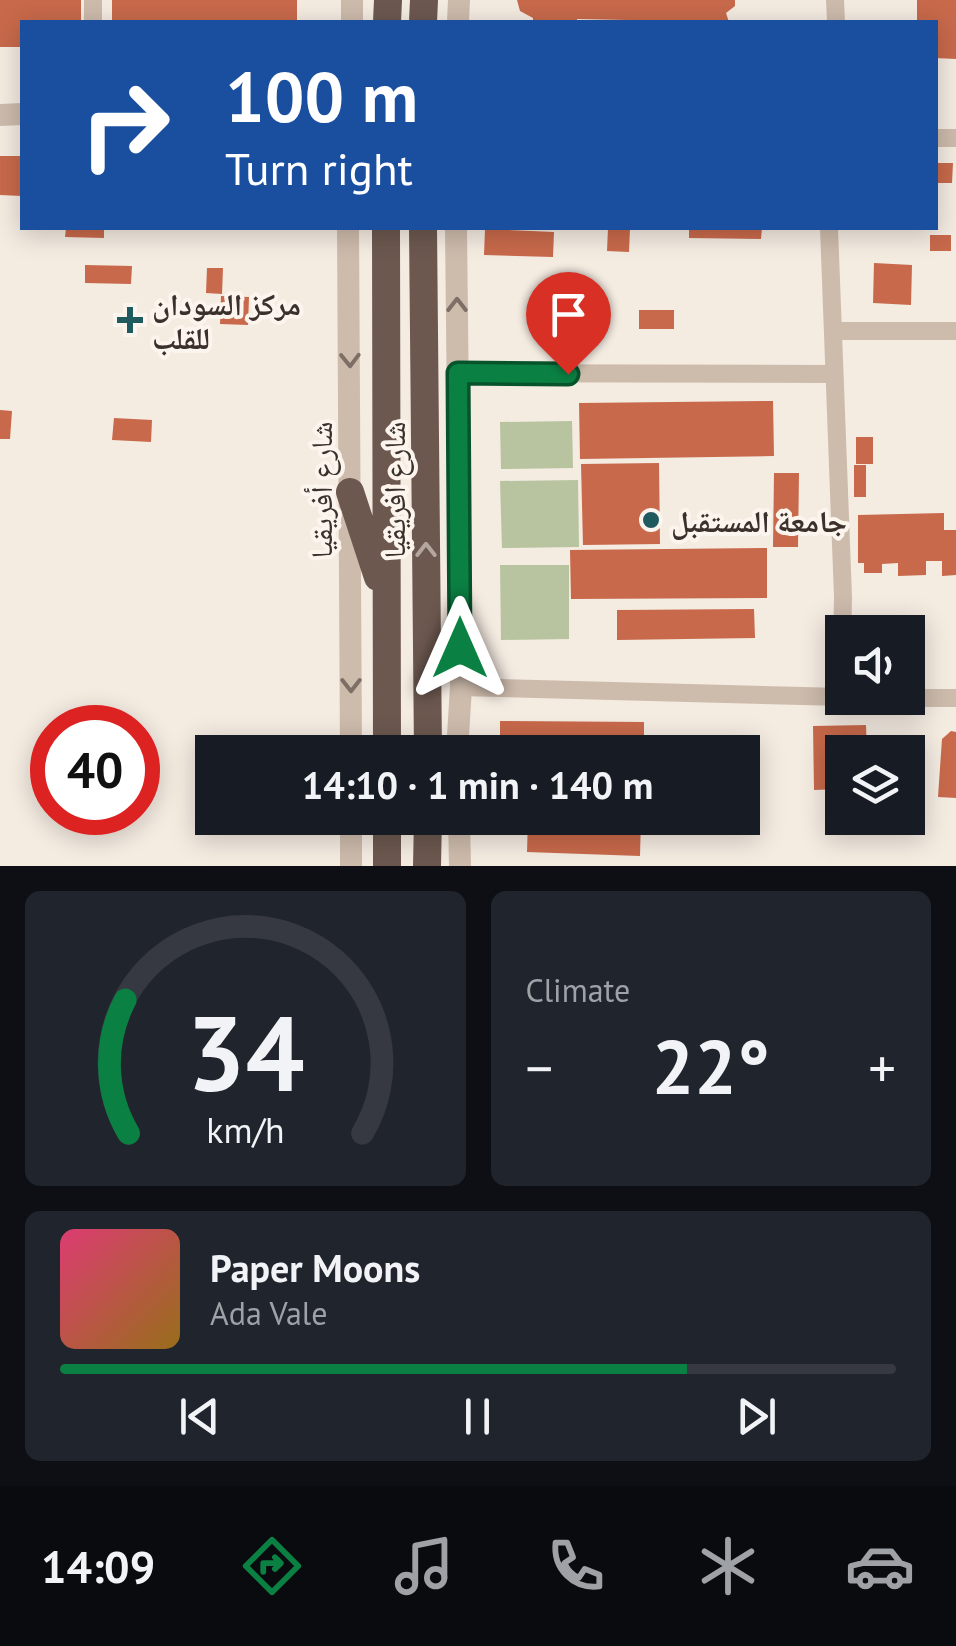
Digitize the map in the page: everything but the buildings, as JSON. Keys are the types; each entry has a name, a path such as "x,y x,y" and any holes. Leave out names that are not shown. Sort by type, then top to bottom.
{"highway":[{"name":"شارع افريقيا","path":"386,230 387,735"},
{"name":"شارع افريقيا","path":"423,230 428,735"},
{"path":"350,492 386,602"},
{"path":"387,835 387,866"},
{"path":"427,866 428,835"}],"street":[{"name":"شارع أفريقيا","path":"348,230 351,735"},
{"path":"456,230 461,688 457,735"},
{"path":"829,230 842,615"},
{"path":"833,331 956,331"},
{"path":"458,373 834,374"},
{"path":"461,688 825,697"},
{"path":"925,698 956,698"},
{"path":"351,835 351,866"},
{"path":"459,835 460,866"}],"green space":[{"path":"572,421 573,468 501,469 500,422"},
{"path":"578,480 579,547 502,548 500,481"},
{"path":"500,565 569,565 569,639 501,640"}],"place":[{"name":"مركز السودان للقلب","path":"130,320"},
{"name":"جامعة المستقبل","path":"651,520"}],"route":[{"path":"460,648 458,373 568,374"}]}
